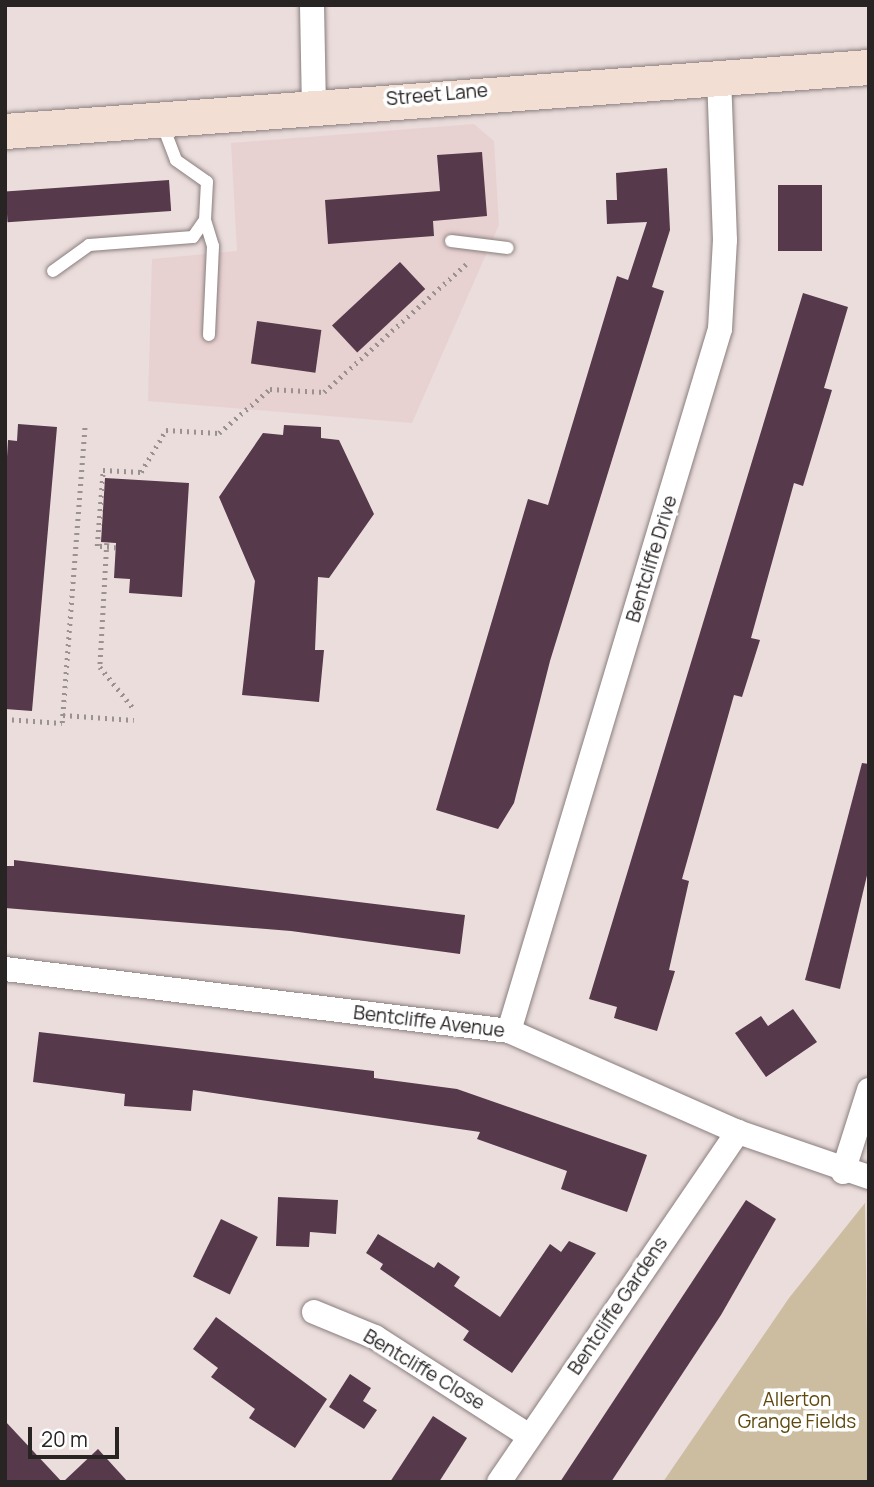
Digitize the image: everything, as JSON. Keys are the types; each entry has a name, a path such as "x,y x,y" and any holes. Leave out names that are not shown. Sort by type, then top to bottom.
{"street":[{"path":"312,5 314,106"},
{"name":"Street Lane","path":"5,131 161,117 869,67"},
{"name":"Bentcliffe Drive","path":"509,1031 720,329 725,240 719,76"},
{"name":"Bentcliffe Avenue","path":"5,969 509,1031 738,1132 843,1172 869,1177"},
{"path":"843,1172 869,1090"},
{"name":"Bentcliffe Gardens","path":"499,1482 738,1132"},
{"name":"Bentcliffe Close","path":"314,1312 375,1337 529,1436"}],"lane":[{"path":"161,117 176,160 207,182 205,220 213,246 209,335"},
{"path":"53,271 89,245 192,237 205,220"},
{"path":"451,241 483,249 508,248"}],"path":[{"path":"116,548 97,546 103,470 141,472 166,430 219,433 270,389 324,392 483,249"},
{"path":"5,719 62,723 85,424"},
{"path":"106,545 100,667 134,709"},
{"path":"63,715 134,720"}],"shaded area":[{"path":"474,124 494,141 499,225 412,423 148,401 152,259 237,251 231,143"}],"green space":[{"name":"Allerton Grange Fields","path":"865,1203 869,1482 663,1482 789,1298"}],"building":[{"path":"482,152 487,216 433,221 434,236 328,244 325,200 440,191 437,155"},
{"path":"667,168 670,230 652,287 664,291 550,661 514,803 498,829 436,810 528,499 548,505 617,276 628,280 647,222 607,224 606,200 617,200 616,173"},
{"path":"169,180 171,211 8,222 5,191"},
{"path":"778,185 822,185 822,251 778,251"},
{"path":"400,262 425,289 357,352 332,325"},
{"path":"803,293 848,307 824,388 832,390 803,486 794,483 751,638 760,640 742,697 734,695 682,879 689,881 669,970 675,971 657,1031 614,1018 617,1007 589,999"},
{"path":"257,321 321,330 315,373 251,364"},
{"path":"18,424 57,427 32,711 5,709 6,474 8,440 17,441"},
{"path":"284,425 321,427 321,438 339,440 374,514 329,578 318,577 315,650 324,650 319,702 242,695 255,581 219,497 263,433 283,435"},
{"path":"105,478 189,483 182,597 129,593 130,579 114,578 116,543 101,542"},
{"path":"862,763 869,764 869,867 840,989 805,980"},
{"path":"14,860 465,915 460,954 291,931 5,908 5,866 14,866"},
{"path":"793,1009 817,1042 766,1077 735,1033 761,1016 768,1026"},
{"path":"39,1032 374,1071 374,1078 457,1089 647,1155 627,1212 561,1189 567,1171 477,1139 480,1132 193,1090 191,1111 124,1106 125,1094 33,1082"},
{"path":"278,1197 338,1200 336,1234 310,1232 309,1247 276,1246"},
{"path":"746,1200 776,1219 721,1315 611,1482 560,1482"},
{"path":"221,1219 258,1237 230,1294 193,1277"},
{"path":"378,1234 434,1268 438,1262 460,1277 454,1286 500,1317 550,1244 561,1252 569,1241 596,1253 512,1373 463,1340 469,1331 380,1269 383,1264 366,1253"},
{"path":"216,1317 327,1399 295,1448 249,1418 255,1409 211,1377 218,1368 193,1349"},
{"path":"350,1374 371,1388 363,1401 377,1410 364,1429 329,1407"},
{"path":"433,1416 467,1438 439,1482 390,1482"},
{"path":"5,1421 62,1482 5,1482"},
{"path":"98,1449 128,1482 63,1482"}]}
